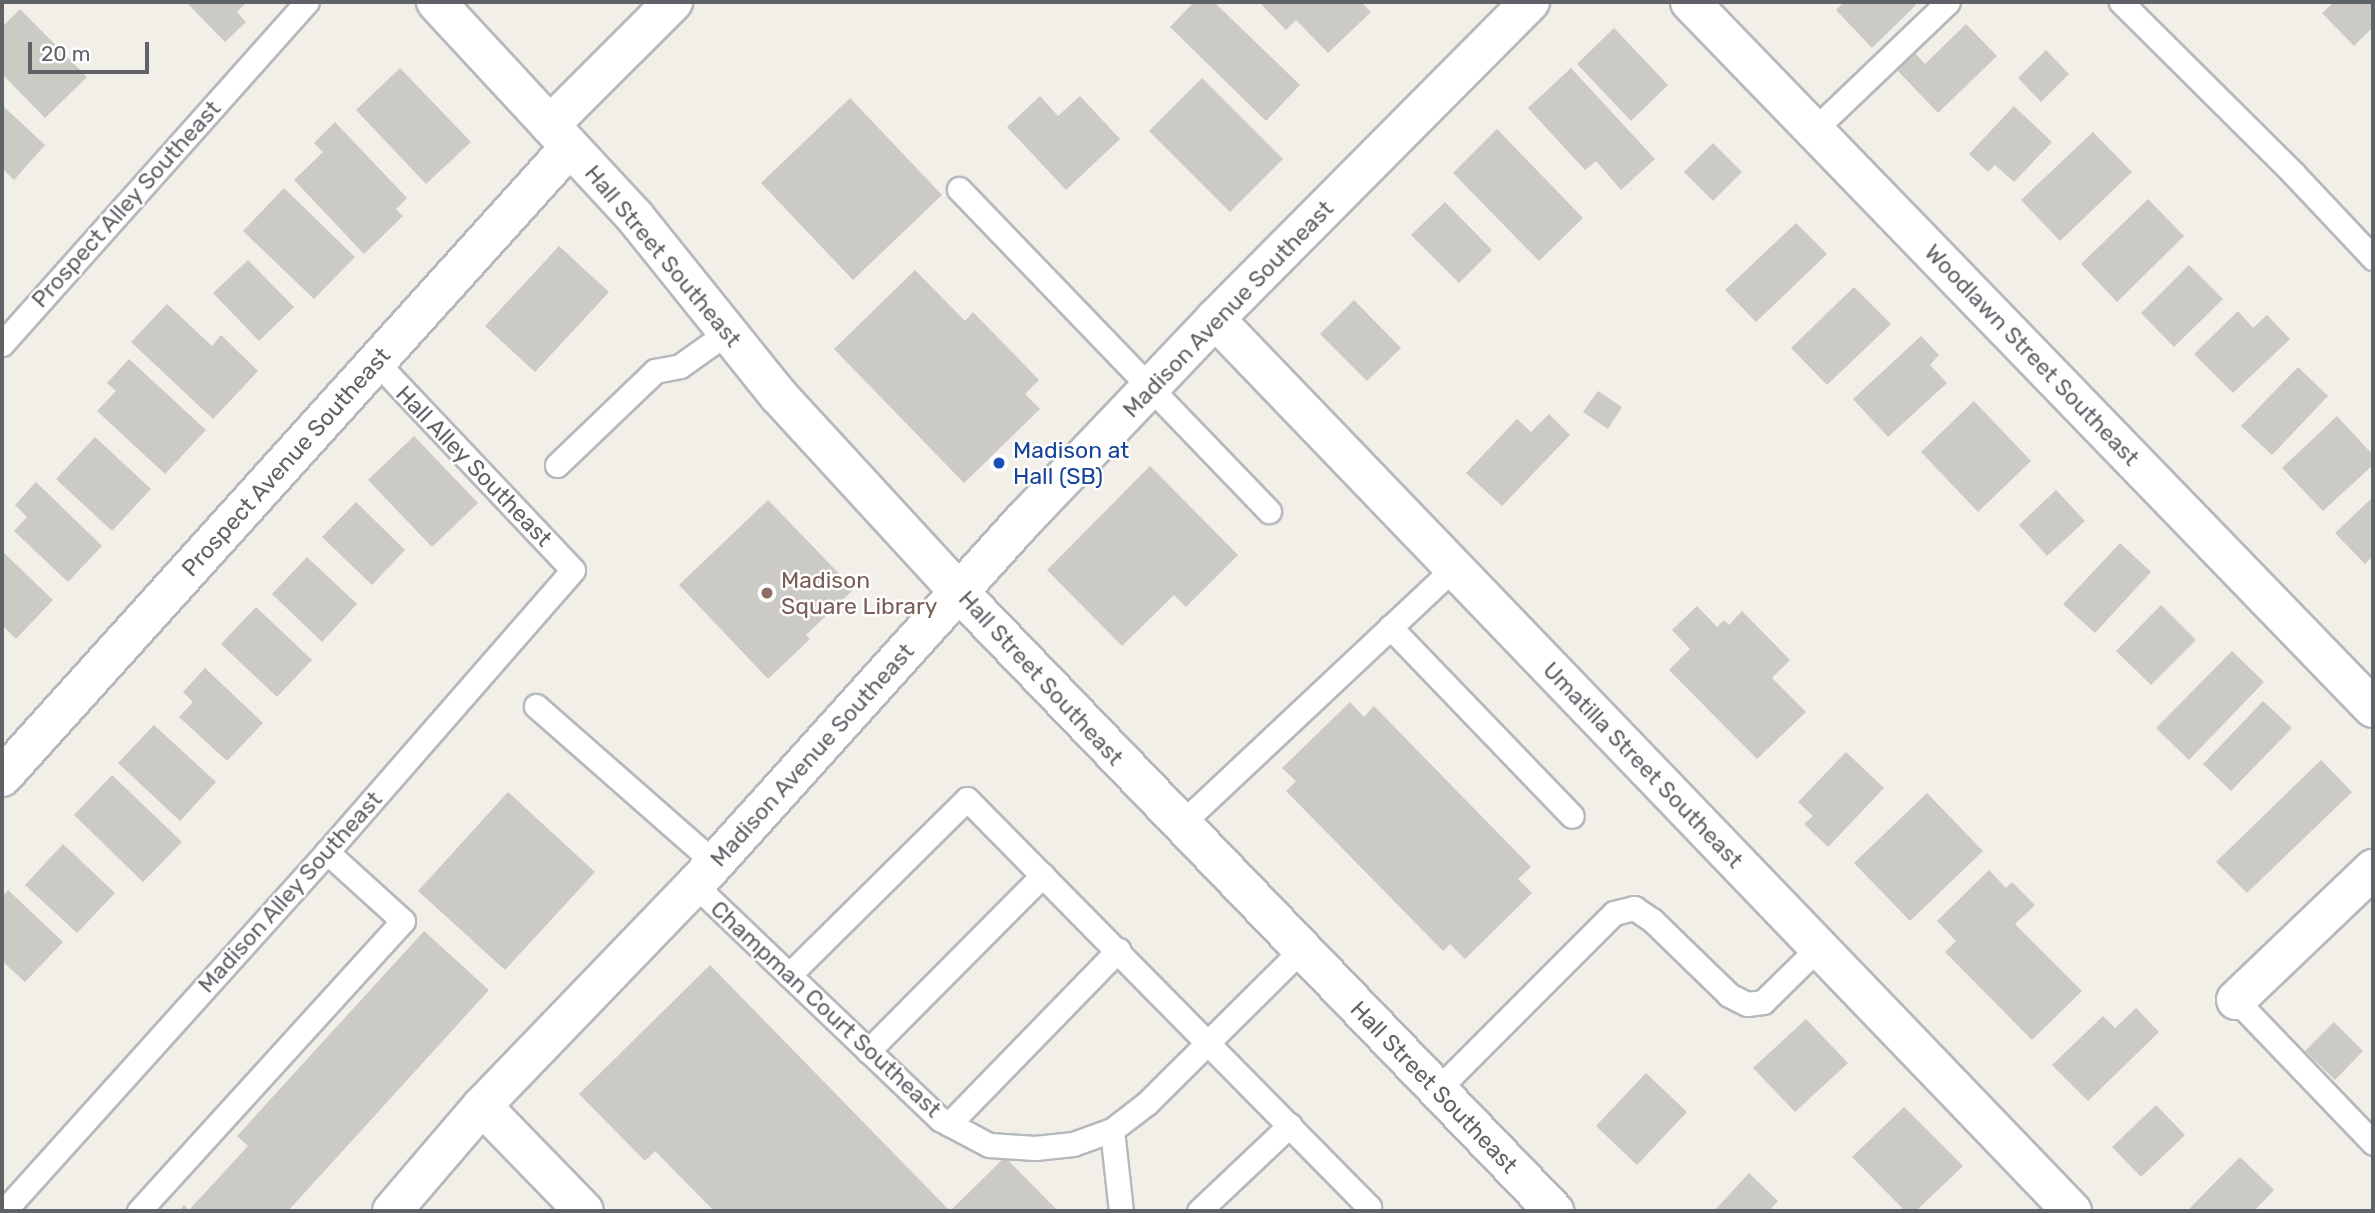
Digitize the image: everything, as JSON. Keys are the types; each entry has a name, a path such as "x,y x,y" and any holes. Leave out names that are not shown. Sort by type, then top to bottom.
{"street":[{"name":"Hall Street Southeast","path":"436,2 635,216 779,396 959,592 1553,1211"},
{"name":"Prospect Avenue Southeast","path":"2,777 376,362 673,2"},
{"name":"Madison Avenue Southeast","path":"392,1211 482,1106 705,874 959,592 1215,319 1530,2"},
{"name":"Woodlawn Street Southeast","path":"1690,2 2373,708"},
{"name":"Umatilla Street Southeast","path":"1215,319 2071,1211"},
{"path":"2236,1000 2373,869"},
{"path":"482,1106 584,1211"}],"lane":[{"name":"Prospect Alley Southeast","path":"2,344 306,2"},
{"path":"1814,130 1948,2"},
{"path":"2121,2 2293,173 2373,258"},
{"path":"959,190 1269,511"},
{"path":"557,465 655,372 680,366 727,332"},
{"name":"Hall Alley Southeast","path":"376,362 573,570"},
{"path":"1180,825 1454,568"},
{"name":"Madison Alley Southeast","path":"4,1211 327,852 573,570"},
{"path":"1390,626 1572,816"},
{"name":"Champman Court Southeast","path":"536,706 705,874 789,975 949,1124 989,1145 1035,1148 1073,1144 1112,1130 1147,1103 1301,950"},
{"path":"789,975 967,799 1290,1125 1369,1208 1366,1211"},
{"path":"139,1211 403,921 327,852"},
{"path":"869,1051 1043,874"},
{"path":"1437,1090 1614,913 1634,908 1652,920 1729,995 1747,1004 1763,1002 1818,948"},
{"path":"949,1124 1118,950"},
{"path":"2236,1000 2373,1143"},
{"path":"1199,1211 1290,1125"},
{"path":"1112,1130 1121,1211"}],"building":[{"path":"186,2 247,2 237,12 246,22 225,42"},
{"path":"1194,2 1214,2 1300,85 1266,121 1170,27"},
{"path":"1259,2 1361,2 1371,12 1328,53 1296,20 1286,30"},
{"path":"1844,2 1913,2 1916,5 1872,48 1836,10"},
{"path":"2334,2 2373,2 2373,27 2354,46 2322,13"},
{"path":"20,9 87,77 45,118 2,74 2,27"},
{"path":"1966,24 1997,56 1938,113 1897,70 1915,53 1925,64"},
{"path":"1614,28 1668,85 1631,121 1577,64"},
{"path":"2046,50 2069,74 2041,102 2018,78"},
{"path":"400,68 471,142 426,184 356,110"},
{"path":"1571,68 1655,159 1621,190 1596,161 1585,170 1528,108"},
{"path":"1202,78 1283,159 1230,212 1149,131"},
{"path":"1040,96 1058,116 1080,96 1120,139 1066,190 1007,127"},
{"path":"850,98 942,195 853,280 761,183"},
{"path":"2,105 45,145 14,180 2,168"},
{"path":"2014,106 2052,142 2014,182 1995,165 1988,172 1969,154"},
{"path":"335,122 407,198 396,209 403,216 364,254 294,180 323,152 314,143"},
{"path":"1497,129 1583,218 1539,261 1453,173"},
{"path":"2093,132 2132,172 2060,241 2021,200"},
{"path":"1713,143 1742,172 1713,201 1684,172"},
{"path":"284,188 355,257 314,299 243,231"},
{"path":"2148,199 2184,236 2117,302 2081,264"},
{"path":"1445,202 1492,250 1459,283 1411,235"},
{"path":"1796,223 1827,254 1756,322 1725,290"},
{"path":"559,246 609,292 535,372 485,326"},
{"path":"248,260 294,307 259,341 213,293"},
{"path":"2189,265 2223,299 2174,347 2141,313"},
{"path":"915,270 965,321 973,312 1039,380 1025,394 1040,409 964,483 834,349"},
{"path":"1854,287 1891,324 1827,385 1791,348"},
{"path":"1354,300 1401,348 1367,381 1320,334"},
{"path":"167,304 212,346 221,335 258,371 213,419 131,342"},
{"path":"2238,311 2253,328 2267,315 2290,339 2233,393 2194,354"},
{"path":"1921,336 1939,355 1930,365 1947,383 1888,437 1853,399"},
{"path":"129,359 206,430 165,474 97,411 116,391 107,383"},
{"path":"2298,367 2328,396 2272,455 2241,426"},
{"path":"1598,391 1622,407 1608,429 1583,412"},
{"path":"1974,401 2031,461 1978,512 1921,452"},
{"path":"1549,414 1570,435 1502,506 1466,473 1517,419 1531,432"},
{"path":"2337,416 2373,455 2373,465 2323,511 2282,468"},
{"path":"414,436 478,503 432,547 368,480"},
{"path":"95,437 151,489 112,531 56,479"},
{"path":"1150,466 1238,555 1186,607 1174,595 1122,646 1047,570"},
{"path":"36,482 102,546 68,582 14,531 27,517 15,505"},
{"path":"2056,490 2085,521 2047,556 2019,525"},
{"path":"2373,497 2373,556 2365,564 2335,533"},
{"path":"768,500 854,589 806,635 810,639 768,679 679,585"},
{"path":"356,502 405,550 372,585 322,537"},
{"path":"2120,543 2151,572 2095,633 2063,604"},
{"path":"2,551 53,600 16,639 2,625"},
{"path":"307,557 357,604 322,642 272,594"},
{"path":"2161,605 2196,640 2151,685 2116,651"},
{"path":"1697,606 1717,627 1724,620 1729,625 1742,611 1790,660 1772,678 1806,712 1757,759 1669,670 1690,649 1672,630"},
{"path":"256,607 312,660 277,697 221,644"},
{"path":"2232,651 2264,682 2189,760 2156,728"},
{"path":"205,668 263,723 227,761 179,717 193,702 183,692"},
{"path":"2263,701 2292,728 2231,791 2203,764"},
{"path":"1350,702 1364,717 1374,706 1531,867 1518,879 1532,893 1465,959 1450,944 1443,951 1286,791 1296,781 1282,768"},
{"path":"154,725 216,782 180,821 118,763"},
{"path":"1846,752 1884,788 1828,847 1804,824 1813,816 1798,802"},
{"path":"2321,760 2352,792 2247,893 2216,862"},
{"path":"112,775 182,842 143,882 74,815"},
{"path":"508,792 595,872 505,970 418,891"},
{"path":"1927,793 1983,851 1910,921 1854,863"},
{"path":"63,844 115,893 77,933 25,885"},
{"path":"1989,870 2006,888 2012,882 2035,905 2015,924 2082,991 2032,1040 1945,952 1956,941 1937,921"},
{"path":"8,890 63,942 25,982 2,961 2,897"},
{"path":"424,931 489,990 288,1211 179,1211 184,1205 189,1210 248,1146 237,1136"},
{"path":"710,965 950,1211 714,1211 655,1151 645,1161 579,1094"},
{"path":"2136,1008 2159,1032 2088,1101 2052,1065 2103,1016 2115,1028"},
{"path":"1806,1019 1848,1063 1795,1112 1753,1068"},
{"path":"2334,1022 2363,1051 2335,1080 2305,1051"},
{"path":"1646,1073 1687,1112 1637,1165 1596,1126"},
{"path":"2156,1105 2185,1135 2141,1177 2112,1147"},
{"path":"1904,1107 1963,1166 1916,1211 1905,1211 1852,1157"},
{"path":"1005,1157 1058,1211 950,1211"},
{"path":"2240,1157 2274,1190 2254,1211 2191,1211 2189,1209"},
{"path":"1749,1173 1778,1201 1769,1211 1714,1211"}],"place":[{"name":"Madison at Hall (SB)","path":"999,463"},
{"name":"Madison Square Library","path":"767,593"}]}
